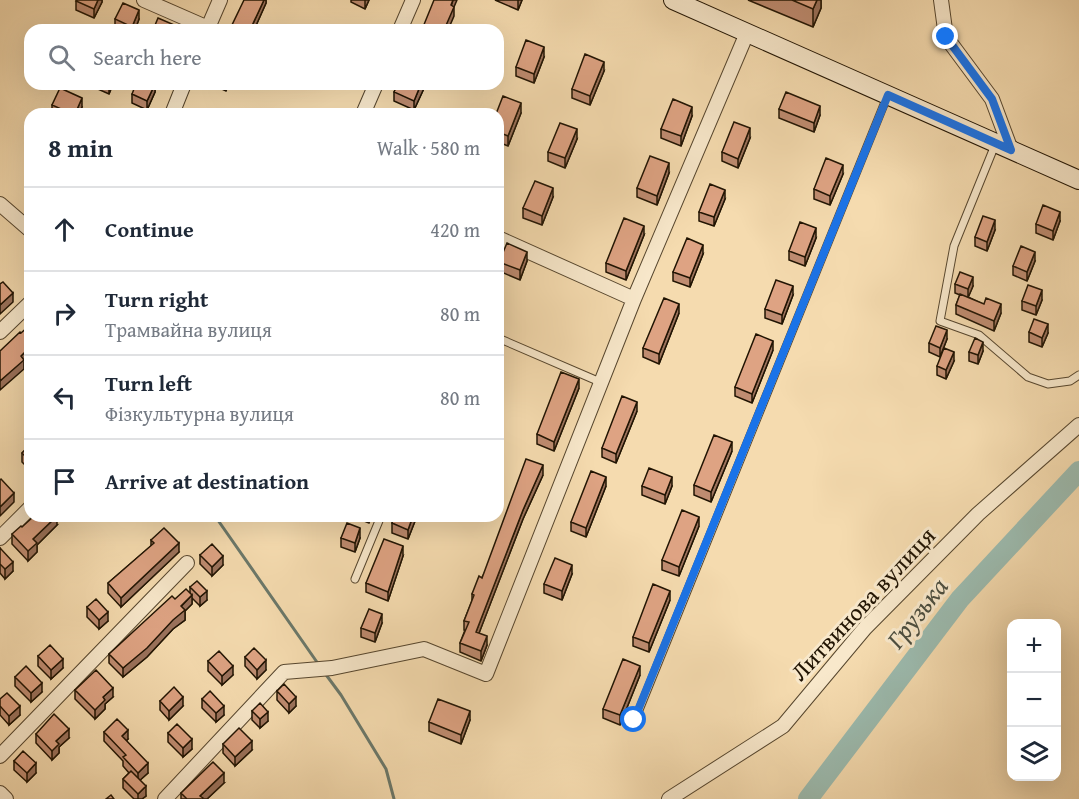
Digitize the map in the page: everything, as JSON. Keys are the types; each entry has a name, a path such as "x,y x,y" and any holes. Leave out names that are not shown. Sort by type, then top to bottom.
{"street":[{"path":"144,0 197,24"},
{"path":"210,24 220,0"},
{"path":"403,24 413,0"},
{"path":"673,0 1079,180"},
{"path":"941,0 946,37 992,99 1003,146"},
{"path":"165,799 284,672 332,668 424,649 486,674 600,382 747,33"},
{"path":"174,108 182,90"},
{"path":"366,108 373,90"},
{"path":"0,204 24,225"},
{"path":"504,241 634,300"},
{"path":"0,332 24,309"},
{"name":"Литвинова вулиця","path":"669,799 783,726 865,628 978,514 1079,425"},
{"path":"0,538 24,514"},
{"path":"0,756 186,563"},
{"path":"0,793 6,799"}],"lane":[{"path":"634,720 888,95"},
{"path":"1003,146 954,246 940,321 980,335 1028,377 1048,384 1070,381 1079,375"},
{"path":"504,341 600,382"},
{"path":"355,579 379,522"}],"building":[{"path":"77,0 98,0 94,9"},
{"path":"244,0 264,0 253,24 232,24"},
{"path":"434,0 453,0 451,5 454,7 447,24 424,24"},
{"path":"792,0 817,0 813,9"},
{"path":"123,3 139,10 133,24 126,24 115,19"},
{"path":"158,18 172,24 156,24"},
{"path":"526,40 544,47 534,74 516,67"},
{"path":"585,54 604,62 590,96 572,89"},
{"path":"59,90 82,98 78,108 59,108 52,105"},
{"path":"134,90 152,90 147,101 132,94"},
{"path":"395,90 419,90 414,101 394,92"},
{"path":"786,92 820,106 814,123 779,109"},
{"path":"503,96 521,103 508,136 504,134 504,108 498,108"},
{"path":"673,99 692,107 681,136 661,129"},
{"path":"734,122 750,128 738,159 722,152"},
{"path":"560,123 577,129 565,158 548,152"},
{"path":"650,156 669,163 657,196 637,188"},
{"path":"826,158 843,165 830,196 814,189"},
{"path":"535,181 553,188 542,216 523,208"},
{"path":"710,184 725,190 714,217 699,212"},
{"path":"1043,205 1060,212 1053,231 1036,224"},
{"path":"983,216 995,220 987,242 975,237"},
{"path":"624,218 644,226 626,271 606,263"},
{"path":"800,222 816,228 805,257 789,251"},
{"path":"687,238 703,245 690,278 673,272"},
{"path":"507,243 527,252 520,270 504,264 504,250"},
{"path":"1021,246 1035,252 1027,272 1013,266"},
{"path":"960,272 973,277 968,289 955,284"},
{"path":"776,280 793,286 782,315 765,309"},
{"path":"3,282 13,293 0,305 0,284"},
{"path":"1028,285 1042,290 1036,306 1022,301"},
{"path":"960,294 984,304 986,298 1001,304 994,321 956,305"},
{"path":"664,298 679,304 659,354 643,348"},
{"path":"1034,319 1048,324 1042,338 1029,332"},
{"path":"936,326 947,330 940,348 929,343"},
{"path":"24,330 24,353 21,356 24,360 0,381 0,351"},
{"path":"756,334 773,341 752,394 735,387"},
{"path":"975,338 983,342 978,355 969,352"},
{"path":"944,348 954,352 946,370 937,366"},
{"path":"561,372 579,379 554,442 537,434"},
{"path":"622,396 637,402 616,454 602,448"},
{"path":"714,435 732,442 711,492 694,485"},
{"path":"526,459 543,465 523,510 476,632 487,636 481,651 460,643 469,622 464,621 474,595 472,594 479,576 482,578"},
{"path":"649,468 672,477 665,495 642,486"},
{"path":"591,471 606,477 586,528 571,522"},
{"path":"0,480 14,493 0,507"},
{"path":"682,510 699,517 679,567 662,560"},
{"path":"27,522 51,522 33,539 37,543 28,551 12,534"},
{"path":"392,522 411,522 408,530"},
{"path":"347,523 360,528 355,543 341,538"},
{"path":"164,528 179,543 121,598 108,583 154,543 151,540"},
{"path":"384,539 403,546 388,592 366,583"},
{"path":"212,544 223,556 212,567 200,555"},
{"path":"0,548 13,562 5,569 0,564"},
{"path":"555,558 572,565 562,591 544,584"},
{"path":"197,581 207,591 200,597 190,587"},
{"path":"653,584 670,591 649,643 633,637"},
{"path":"186,589 192,595 181,606 185,610 123,668 109,654 172,596 175,599"},
{"path":"96,599 108,612 99,620 87,607"},
{"path":"369,609 382,614 375,633 361,628"},
{"path":"50,645 63,659 51,670 38,656"},
{"path":"254,648 266,660 257,670 245,657"},
{"path":"219,651 233,666 222,676 208,661"},
{"path":"623,659 640,666 620,715 603,709"},
{"path":"26,666 42,683 31,693 15,677"},
{"path":"96,670 113,688 103,697 105,700 95,710 75,690"},
{"path":"284,684 296,697 289,704 277,691"},
{"path":"174,687 183,697 169,711 160,701"},
{"path":"210,691 224,706 216,713 202,699"},
{"path":"7,693 20,706 9,716 0,706 0,699"},
{"path":"438,699 470,711 461,735 429,722"},
{"path":"260,703 268,712 260,719 252,711"},
{"path":"54,714 69,729 56,741 59,744 52,751 36,734"},
{"path":"117,719 128,730 122,736 148,763 138,773 123,757 126,755 104,732"},
{"path":"177,724 192,739 183,748 168,733"},
{"path":"239,728 252,741 235,757 223,744"},
{"path":"23,751 36,763 27,773 14,761"},
{"path":"213,762 224,773 200,796 202,799 187,799 181,793"},
{"path":"131,771 146,786 138,794 123,779"}],"waterway":[{"name":"Грузька","path":"808,799 960,599 1079,471"},
{"path":"219,522 319,665"},
{"path":"324,672 341,695 386,769 394,799"}],"route":[{"path":"634,720 888,95 1011,150 992,99 946,37"}]}
